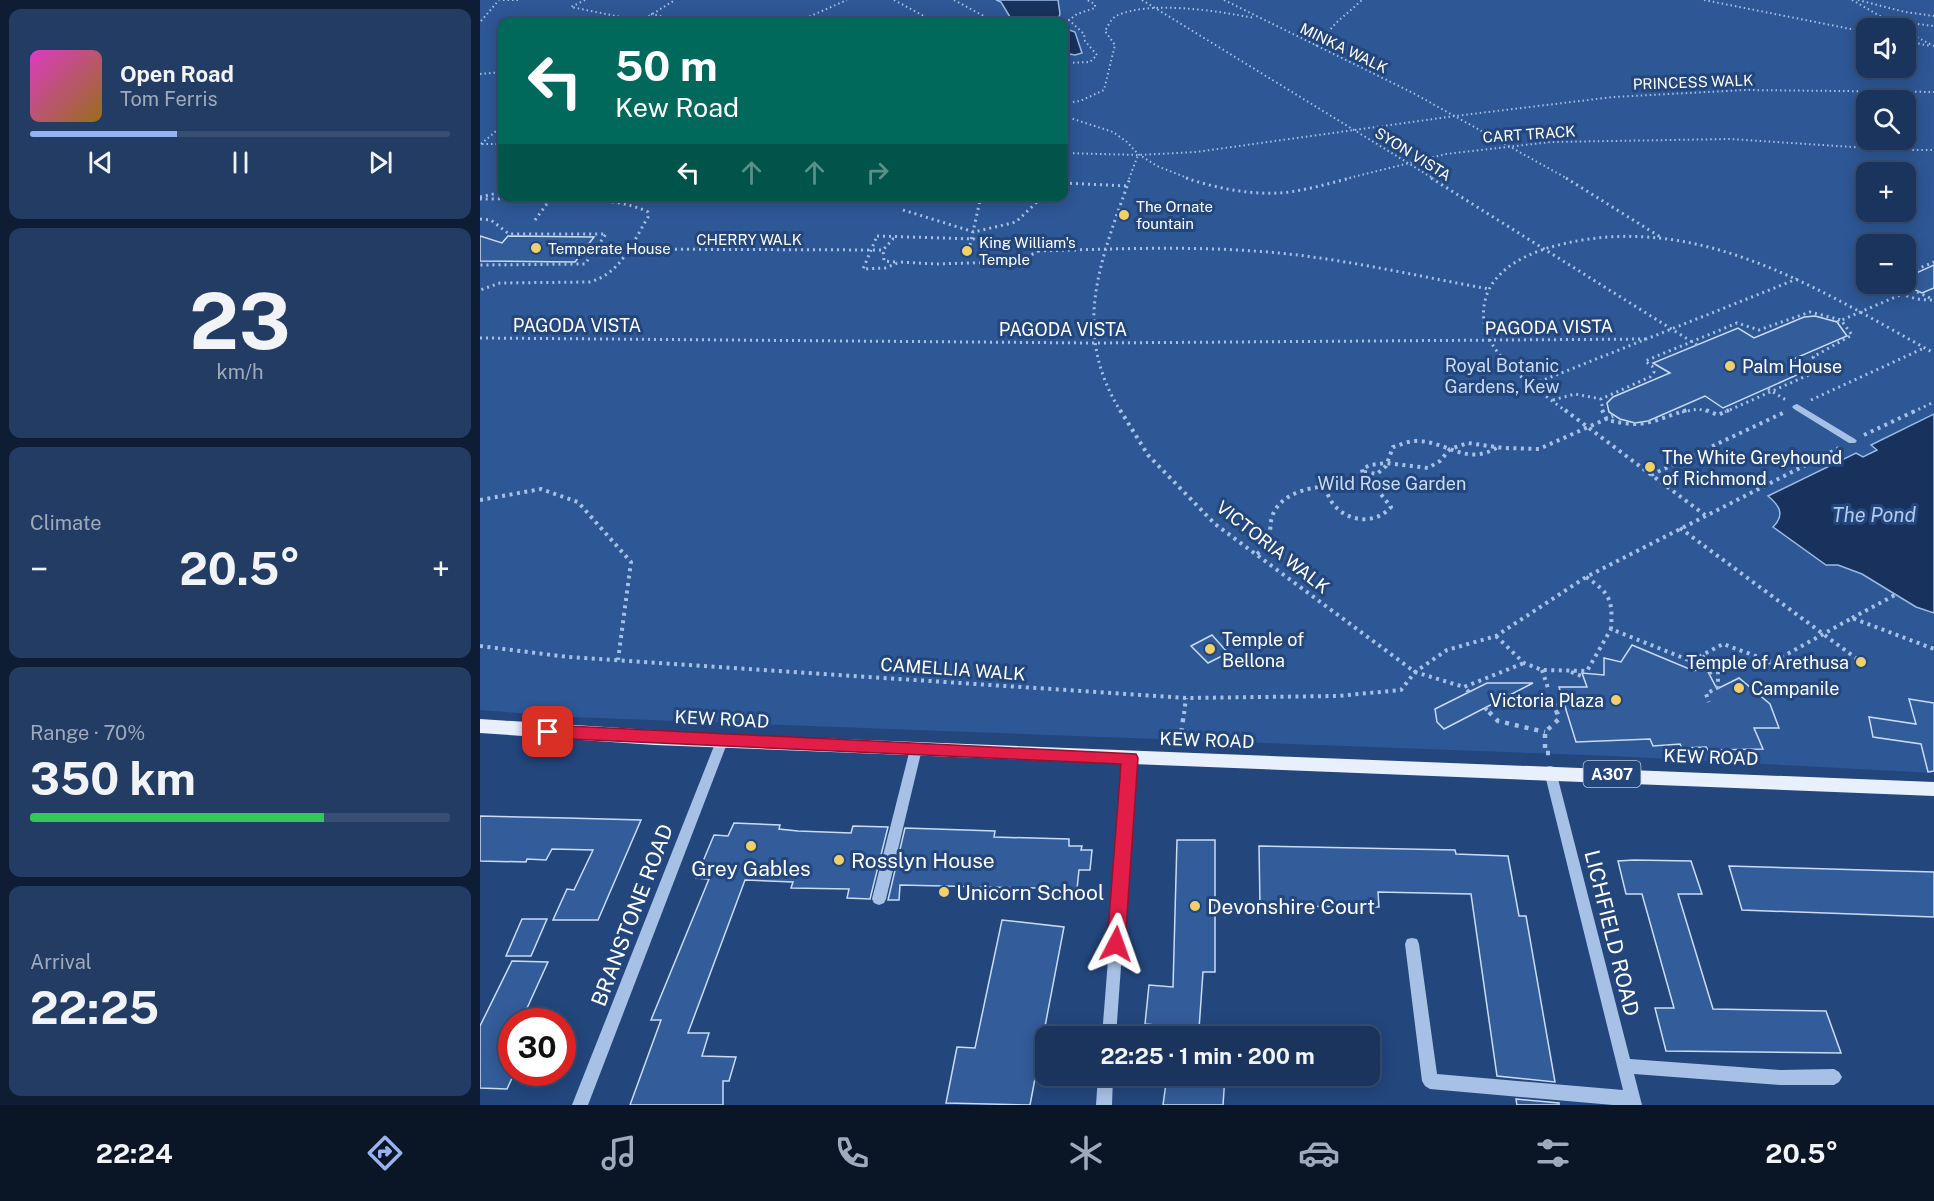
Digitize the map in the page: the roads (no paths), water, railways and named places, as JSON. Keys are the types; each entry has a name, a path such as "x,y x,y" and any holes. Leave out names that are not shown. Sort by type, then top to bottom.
{"main road":[{"name":"KEW ROAD","path":"480,726 722,741 1130,758 1550,771 1934,789"}],"street":[{"path":"1797,407 1852,441"},
{"name":"BRANSTONE ROAD","path":"580,1105 722,741"},
{"path":"879,899 916,749"},
{"path":"1110,1026 1130,758"},
{"name":"LICHFIELD ROAD","path":"1550,771 1633,1102"},
{"path":"1412,944 1430,1081 1633,1102"},
{"path":"1624,1066 1675,1067 1793,1079 1834,1077"},
{"path":"1104,1105 1105,1086"}],"water":[{"path":"996,0 1058,0 1060,14 1058,18 1011,18 1001,2"},
{"path":"1068,29 1075,32 1082,53 1068,54"},
{"name":"The Pond","path":"1934,414 1934,613 1916,607 1862,574 1838,565 1826,565 1773,527 1777,523 1780,511 1776,503 1768,496 1856,453 1863,457 1877,450 1871,445"}],"place":[{"name":"The Ornate fountain","path":"1124,215"},
{"name":"Temperate House","path":"536,248"},
{"name":"King William's Temple","path":"967,251"},
{"name":"Palm House","path":"1730,366"},
{"name":"The White Greyhound of Richmond","path":"1650,467"},
{"name":"Temple of Bellona","path":"1210,649"},
{"name":"Temple of Arethusa","path":"1861,662"},
{"name":"Campanile","path":"1739,688"},
{"name":"Victoria Plaza","path":"1616,700"},
{"name":"Grey Gables","path":"751,846"},
{"name":"Rosslyn House","path":"839,860"},
{"name":"Unicorn School","path":"944,892"},
{"name":"Devonshire Court","path":"1195,906"}],"park label":[{"name":"Royal Botanic Gardens, Kew","path":"1502,376"},
{"name":"Wild Rose Garden","path":"1392,483"}]}
